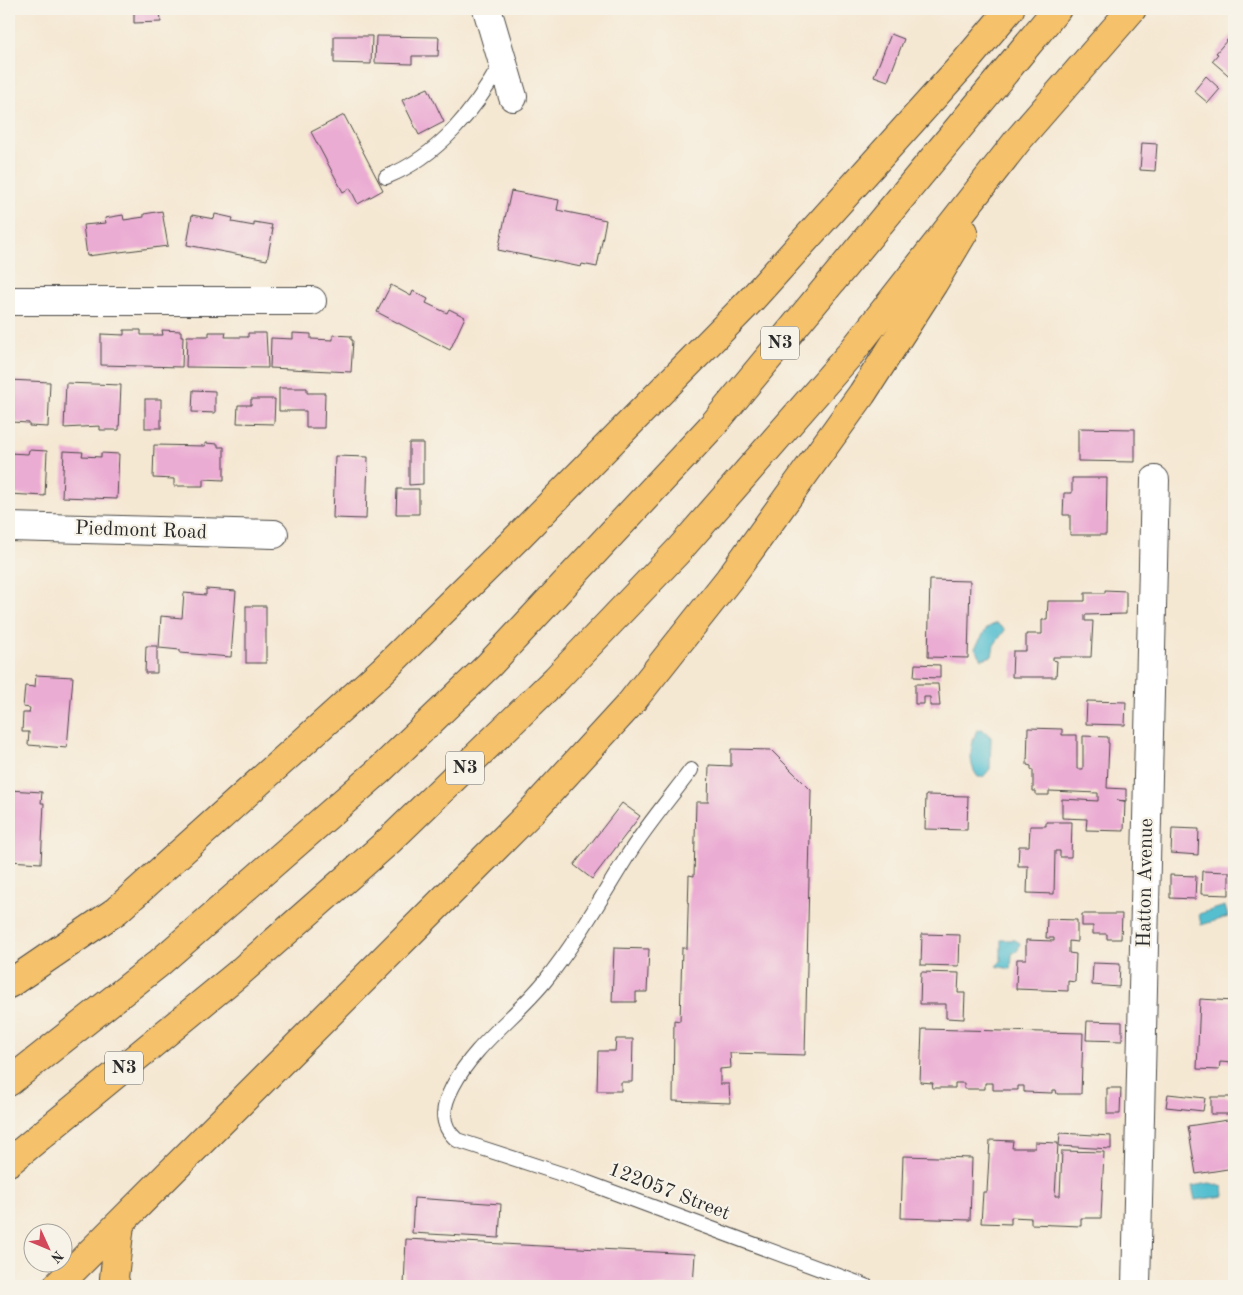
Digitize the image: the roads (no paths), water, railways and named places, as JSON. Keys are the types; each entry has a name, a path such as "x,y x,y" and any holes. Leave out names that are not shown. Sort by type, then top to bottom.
{"highway":[{"path":"9,984 116,911 389,664 526,529 751,300 966,61 1010,9"},
{"name":"N3","path":"9,1082 158,964 380,770 489,665 713,425 1057,9"},
{"name":"N3","path":"9,1162 240,973 390,840 556,679 679,550 851,353 1018,140 1132,9"},
{"path":"56,1286 532,812 630,704 729,579 862,394 933,284 1018,140"},
{"path":"116,1286 114,1278 120,1224"}],"street":[{"path":"487,9 513,97"},
{"path":"9,301 312,301"},
{"name":"Hatton Avenue","path":"1136,1286 1155,480"},
{"name":"Piedmont Road","path":"9,527 274,534"}],"lane":[{"path":"386,177 405,170 449,137 484,95 503,62"},
{"name":"122057 Street","path":"691,770 629,853 581,933 544,983 480,1048 461,1072 445,1105 443,1118 445,1126 456,1140 582,1181 866,1286"}],"water":[{"path":"996,623 1005,630 994,645 992,656 982,659 975,648 987,628"},
{"path":"982,729 991,737 990,769 983,777 978,777 972,766 971,754 977,730"},
{"path":"1225,906 1228,917 1201,925 1199,914"},
{"path":"1001,940 1015,940 1020,943 1018,950 1012,954 1011,969 996,966 1001,961"},
{"path":"1210,1183 1223,1187 1224,1196 1195,1200 1192,1186"}]}
